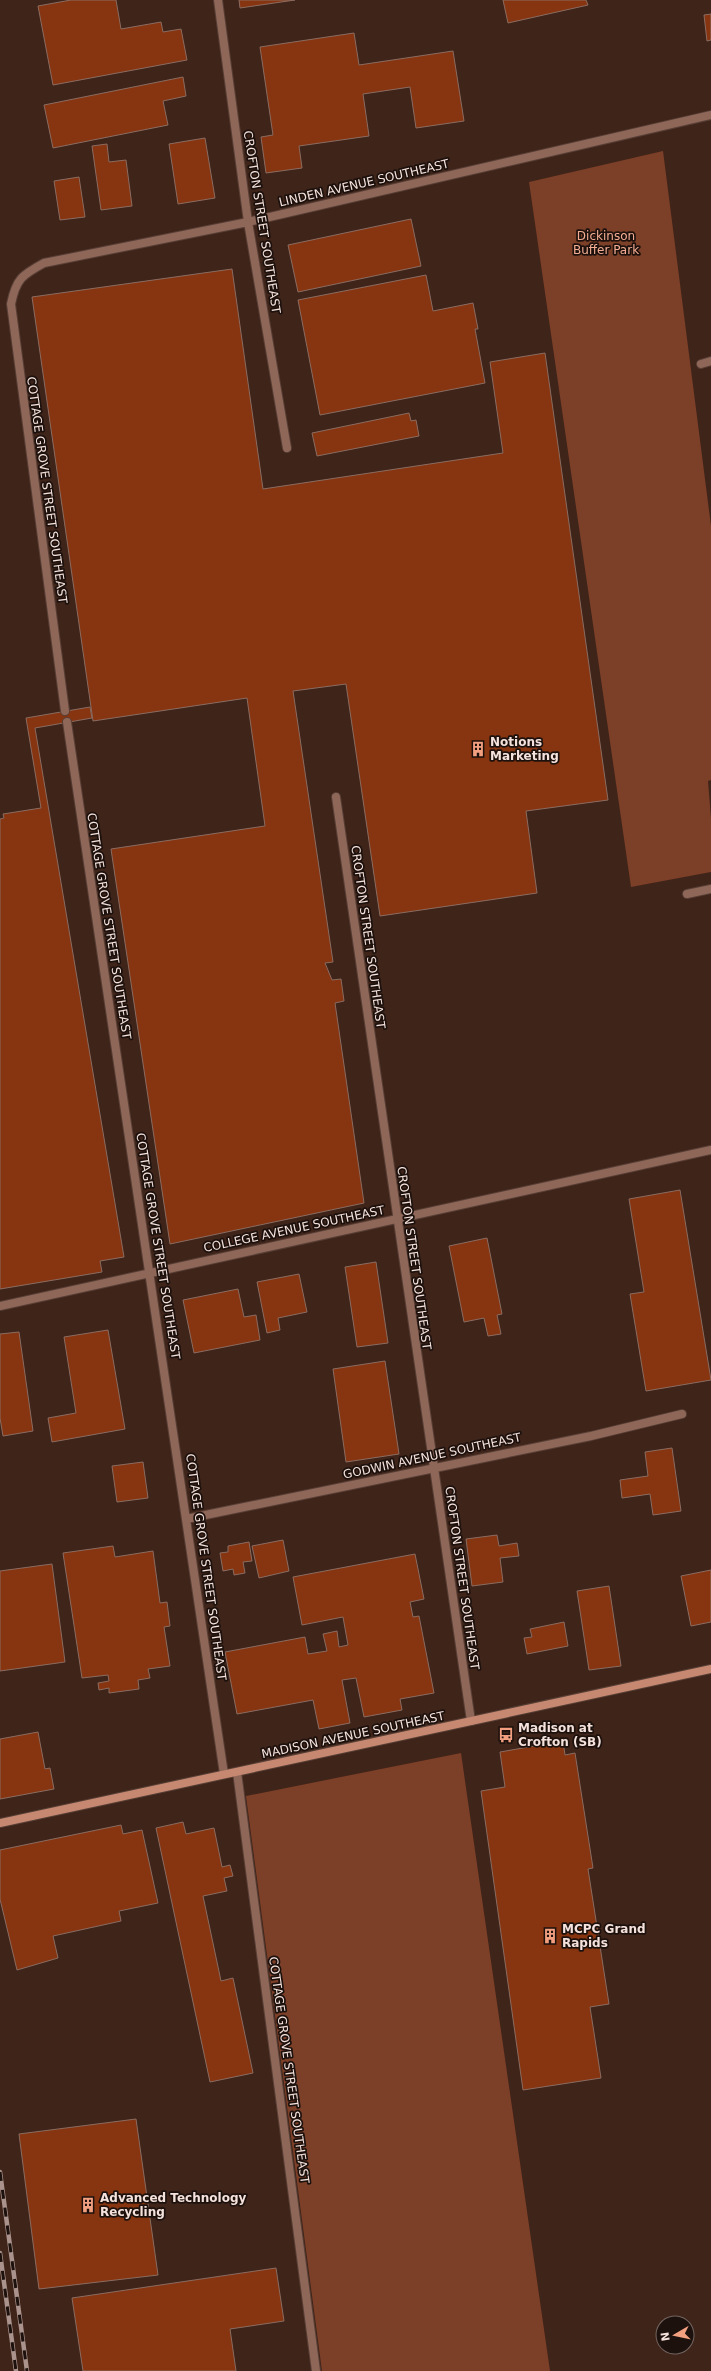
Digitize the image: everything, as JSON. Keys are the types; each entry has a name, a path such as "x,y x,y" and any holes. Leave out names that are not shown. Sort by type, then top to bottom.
{"street":[{"name":"CROFTON STREET SOUTHEAST","path":"218,0 248,222 287,448"},
{"name":"LINDEN AVENUE SOUTHEAST","path":"23,275 44,263 248,222 711,115"},
{"name":"COTTAGE GROVE STREET SOUTHEAST","path":"23,275 14,287 11,304 65,711"},
{"path":"701,364 711,361"},
{"name":"COTTAGE GROVE STREET SOUTHEAST","path":"67,722 224,1774"},
{"name":"CROFTON STREET SOUTHEAST","path":"336,797 396,1219 472,1722"},
{"path":"687,894 711,889"},
{"name":"COLLEGE AVENUE SOUTHEAST","path":"0,1306 711,1150"},
{"name":"GODWIN AVENUE SOUTHEAST","path":"186,1519 591,1436 682,1414"},
{"name":"MADISON AVENUE SOUTHEAST","path":"0,1823 472,1722 711,1669"},
{"name":"COTTAGE GROVE STREET SOUTHEAST","path":"237,1772 316,2371"}],"green space":[{"name":"Dickinson Buffer Park","path":"663,151 711,526 711,780 708,781 711,818 711,872 631,887 529,182"},
{"path":"461,1753 550,2371 322,2371 246,1796"}],"building":[{"path":"71,0 116,0 121,29 161,22 163,32 181,29 187,60 53,85 38,6"},
{"path":"239,0 295,0 240,8"},
{"path":"503,0 586,0 588,5 508,23"},
{"path":"711,14 711,40 707,41 704,15"},
{"path":"354,33 359,65 453,51 464,121 416,128 410,87 363,94 369,136 299,146 302,168 266,173 261,137 273,135 260,47"},
{"path":"183,77 186,96 163,101 168,125 53,148 44,105"},
{"path":"205,138 215,198 178,204 169,144"},
{"path":"107,144 109,162 126,160 132,206 101,210 92,146"},
{"path":"79,177 85,217 60,220 54,181"},
{"path":"411,219 421,266 298,292 288,245"},
{"name":"Notions Marketing","path":"232,269 263,489 503,453 490,362 545,353 608,800 526,811 537,893 380,916 346,684 293,691 333,962 325,963 332,980 341,979 344,1001 335,1003 364,1203 170,1244 111,849 265,826 247,698 93,721 32,297"},
{"path":"426,275 433,311 473,303 478,329 475,329 485,383 320,415 298,300"},
{"path":"409,413 411,421 416,420 419,436 317,456 312,433"},
{"path":"90,707 92,718 35,728 124,1257 100,1261 102,1272 0,1289 0,819 4,818 3,814 41,808 26,718"},
{"path":"680,1190 711,1380 646,1391 630,1294 644,1292 629,1199"},
{"path":"487,1238 502,1314 497,1315 501,1334 488,1336 484,1318 464,1322 449,1246"},
{"path":"376,1262 388,1343 357,1347 345,1267"},
{"path":"299,1274 307,1312 278,1318 280,1330 267,1333 257,1282"},
{"path":"238,1289 244,1317 256,1315 260,1340 194,1353 183,1300"},
{"path":"108,1330 125,1429 52,1442 48,1418 76,1413 64,1337"},
{"path":"19,1332 33,1431 3,1436 0,1418 0,1334"},
{"path":"385,1361 399,1454 346,1462 333,1369"},
{"path":"672,1448 681,1511 653,1515 650,1494 622,1498 620,1480 648,1476 645,1452"},
{"path":"143,1462 148,1498 117,1502 112,1466"},
{"path":"497,1535 499,1546 517,1543 519,1556 500,1558 503,1582 472,1586 466,1539"},
{"path":"283,1540 289,1571 259,1578 252,1546"},
{"path":"249,1542 252,1561 243,1562 245,1573 234,1575 233,1569 223,1571 220,1553 228,1552 228,1546"},
{"path":"113,1546 115,1557 153,1551 160,1603 167,1602 170,1626 164,1627 170,1666 148,1669 150,1678 138,1680 139,1689 109,1693 109,1688 99,1690 98,1683 109,1681 108,1675 82,1678 63,1553"},
{"path":"415,1554 424,1599 410,1602 413,1617 419,1616 434,1693 400,1699 402,1710 364,1717 356,1678 342,1680 350,1723 319,1729 313,1700 237,1714 225,1652 305,1637 308,1654 327,1651 323,1634 337,1631 339,1647 348,1645 343,1617 302,1625 293,1577"},
{"path":"52,1564 65,1662 0,1671 0,1571"},
{"path":"711,1570 711,1622 691,1626 681,1576"},
{"path":"609,1586 621,1666 589,1670 577,1591"},
{"path":"564,1622 568,1646 527,1654 524,1638 532,1637 530,1629"},
{"path":"38,1732 45,1769 50,1768 54,1789 0,1799 0,1739"},
{"name":"MCPC Grand Rapids","path":"563,1741 565,1755 575,1753 593,1868 588,1869 609,2004 590,2007 601,2078 523,2090 481,1791 505,1787 500,1752"},
{"path":"183,1822 186,1834 214,1828 222,1867 230,1865 233,1876 224,1878 227,1891 203,1896 221,1981 233,1978 253,2073 210,2082 156,1828"},
{"path":"121,1825 123,1834 142,1830 158,1903 119,1911 121,1921 53,1936 58,1958 17,1970 0,1899 0,1850"},
{"name":"Advanced Technology Recycling","path":"136,2119 158,2275 39,2289 19,2134"},
{"path":"276,2268 284,2321 230,2329 236,2371 83,2371 72,2298"}],"railway":[{"path":"0,2172 27,2371"},
{"path":"0,2253 16,2371"}],"place":[{"name":"Notions Marketing","path":"478,749"},
{"name":"Madison at Crofton (SB)","path":"506,1735"},
{"name":"MCPC Grand Rapids","path":"550,1936"},
{"name":"Advanced Technology Recycling","path":"88,2205"}]}
